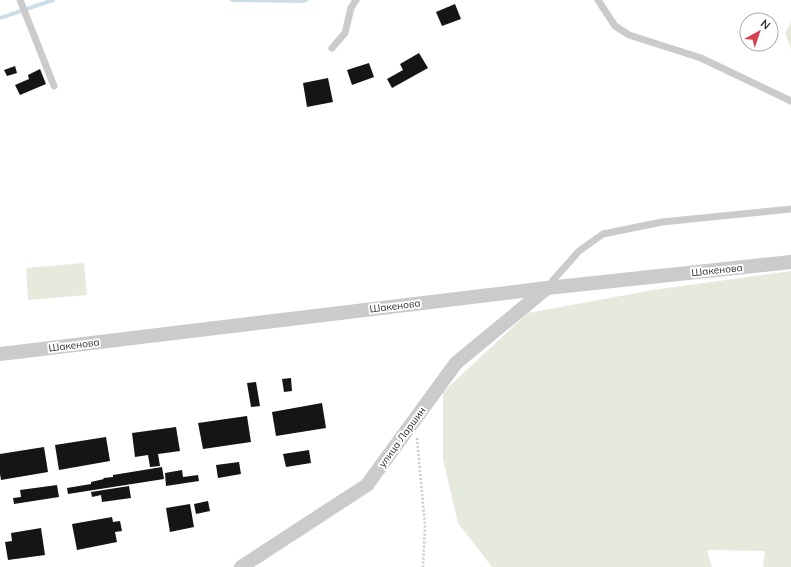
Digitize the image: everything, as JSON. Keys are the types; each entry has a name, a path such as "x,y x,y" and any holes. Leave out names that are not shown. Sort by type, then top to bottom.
{"street":[{"name":"Шакенова","path":"0,354 547,288 791,262"},
{"name":"улица Ларшин","path":"241,567 367,485 456,363 547,288"}],"lane":[{"path":"20,0 54,86"},
{"path":"332,48 345,33 351,8 356,0"},
{"path":"598,0 615,26 629,34 701,58 791,100"},
{"path":"547,288 579,251 603,234 662,222 791,209"}],"path":[{"path":"416,419 425,526 423,567"}],"shaded area":[{"path":"791,22 791,49 785,33"},
{"path":"84,263 87,295 28,300 26,268"},
{"path":"791,271 791,567 763,567 765,551 707,550 712,567 492,567 458,523 443,459 443,392 528,313 653,290"}],"building":[{"path":"455,4 461,19 442,26 436,12"},
{"path":"419,53 428,68 392,88 387,79 403,70 400,64"},
{"path":"369,63 374,77 352,85 347,70"},
{"path":"15,66 17,73 7,76 4,70"},
{"path":"40,69 46,84 20,95 15,85 29,79 28,75"},
{"path":"328,78 333,102 307,107 303,83"},
{"path":"291,378 292,391 284,392 282,379"},
{"path":"256,382 260,406 251,407 247,383"},
{"path":"322,403 326,428 276,436 272,412"},
{"path":"247,416 251,442 203,449 198,423"},
{"path":"176,427 180,451 158,454 160,466 150,467 148,455 135,457 132,433"},
{"path":"106,437 110,461 59,470 55,445"},
{"path":"44,447 48,472 1,480 0,454"},
{"path":"309,450 311,463 286,467 283,454"},
{"path":"239,462 241,474 218,478 216,465"},
{"path":"162,467 164,479 68,494 67,488 91,484 91,482 104,479 103,478 113,477 113,475"},
{"path":"182,470 183,477 198,475 199,481 166,486 165,473"},
{"path":"57,485 59,497 14,504 13,498 21,497 20,490"},
{"path":"129,486 131,498 102,502 101,495 92,497 91,492"},
{"path":"208,501 210,511 196,514 194,504"},
{"path":"190,504 194,527 170,532 166,508"},
{"path":"112,517 113,522 120,521 122,531 115,532 117,542 77,550 72,524"},
{"path":"41,528 45,555 8,560 5,542 12,541 11,533"}],"waterway":[{"path":"0,18 53,0"},
{"path":"232,0 306,0"}]}
